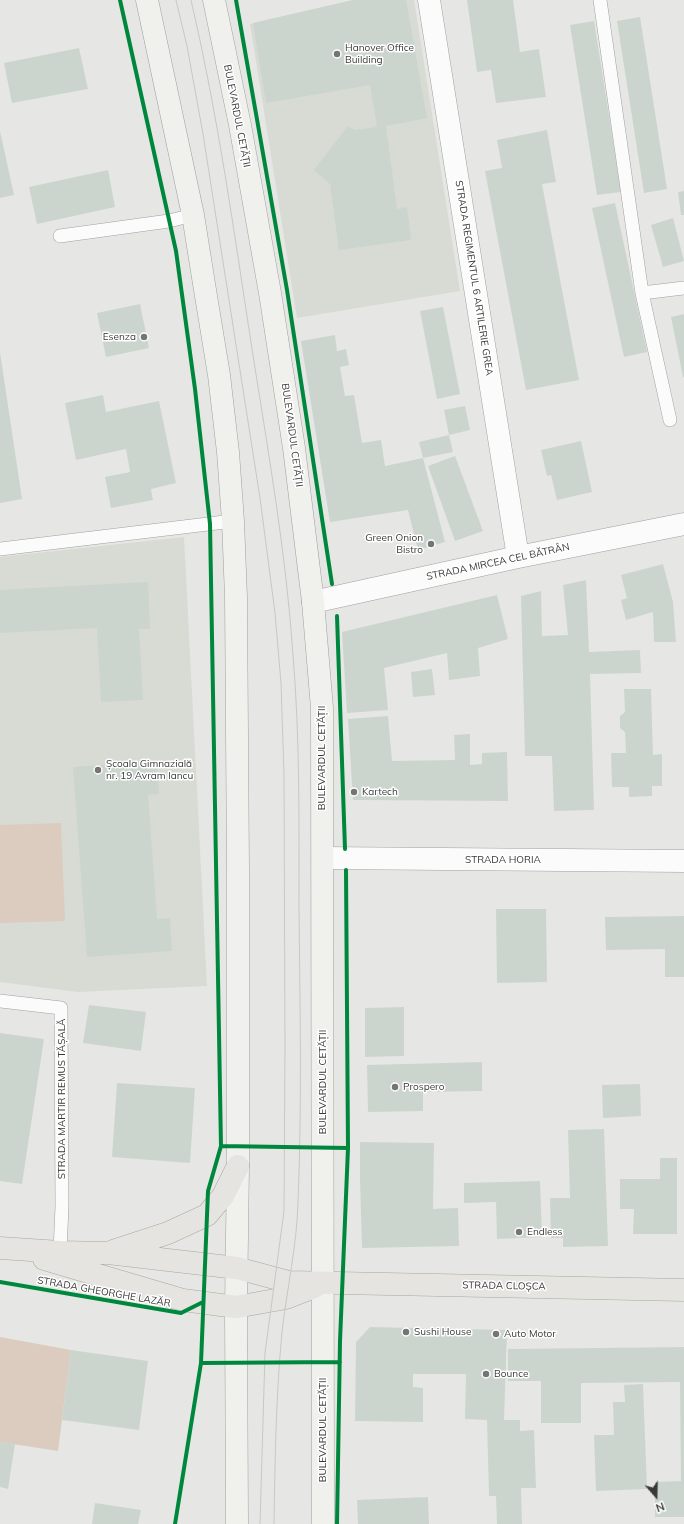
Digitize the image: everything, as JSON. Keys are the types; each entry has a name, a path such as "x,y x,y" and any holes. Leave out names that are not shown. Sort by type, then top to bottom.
{"main road":[{"path":"147,0 193,215 219,375 228,452 233,521 236,597 238,1166 236,1307 238,1524"},
{"name":"BULEVARDUL CETĂȚII","path":"214,0 240,125 271,300 294,448 313,602 322,708 324,1284 323,1524"},
{"path":"108,1253 168,1233 207,1215 223,1196 238,1166"},
{"name":"STRADA GHEORGHE LAZĂR","path":"4,1248 60,1252 108,1253 237,1268 289,1282 324,1284"},
{"name":"STRADA GHEORGHE LAZĂR","path":"4,1248 183,1300 236,1307 286,1298 324,1284"},
{"name":"STRADA CLOȘCA","path":"324,1284 684,1290"}],"street":[{"name":"STRADA REGIMENTUL 6 ARTILERIE GREA","path":"429,0 518,557"},
{"name":"STRADA MIRCEA CEL BĂTRÂN","path":"313,602 518,557 684,524"},
{"name":"STRADA HORIA","path":"323,858 684,861"}],"lane":[{"path":"600,0 642,293 670,420"},
{"path":"60,236 169,221 193,215"},
{"path":"642,293 684,288"},
{"path":"0,549 233,521"},
{"name":"STRADA MARTIR REMUS TĂȘALĂ","path":"0,1001 61,1008 62,1206 60,1252"}],"shaded area":[{"name":"Hanover Office Building","path":"353,0 414,0 460,291 297,318 250,24"},
{"name":"Școala Gimnazială nr. 19 Avram Iancu","path":"184,537 207,986 78,992 0,982 0,557"},
{"path":"61,823 65,921 0,923 0,825"},
{"path":"0,1337 71,1350 58,1451 0,1442"}],"building":[{"name":"Hanover Office Building","path":"353,0 406,0 427,118 386,126 397,209 407,207 411,240 339,250 330,184 314,170 348,126 355,130 377,127 370,85 266,103 253,23"},
{"path":"467,0 513,0 520,52 539,49 546,97 496,103 491,70 477,72"},
{"path":"640,17 667,189 644,193 617,21"},
{"path":"594,21 621,192 597,195 570,25"},
{"path":"79,48 88,89 12,103 4,63"},
{"path":"547,130 556,182 542,184 579,380 526,390 485,171 502,168 497,140"},
{"path":"0,131 14,195 0,198"},
{"path":"108,170 115,207 37,224 29,187"},
{"path":"684,191 684,215 681,215 678,192"},
{"path":"615,203 647,352 624,357 592,208"},
{"path":"673,218 684,261 663,267 651,225"},
{"path":"140,304 149,348 106,357 97,313"},
{"path":"443,307 460,394 437,399 420,311"},
{"path":"684,314 684,377 683,377 671,317"},
{"path":"335,335 337,351 346,349 349,365 340,367 345,396 354,395 362,443 381,440 385,466 423,458 445,542 418,550 408,510 330,522 301,341"},
{"path":"0,352 22,499 0,503"},
{"path":"103,395 106,412 159,401 176,483 151,489 153,500 111,508 105,477 130,472 126,449 76,460 65,403"},
{"path":"465,406 470,430 449,435 444,410"},
{"path":"449,435 453,452 423,458 419,442"},
{"path":"581,441 592,492 557,500 551,475 547,476 541,450"},
{"path":"455,456 483,531 455,541 428,466"},
{"path":"663,564 673,602 676,642 654,642 653,612 626,620 621,600 627,598 621,575"},
{"path":"586,580 589,652 640,650 641,673 590,674 594,810 554,811 552,756 525,756 521,596 541,591 542,636 568,635 563,585"},
{"path":"148,582 150,629 139,629 143,700 101,702 97,628 0,633 0,590"},
{"path":"497,595 508,639 478,648 480,676 449,680 447,653 384,668 388,710 347,713 342,632"},
{"path":"432,669 435,695 413,697 411,672"},
{"path":"624,689 651,689 653,755 662,754 662,786 652,786 652,796 629,797 629,787 612,787 611,753 626,753 625,732 620,728 620,716 625,712"},
{"path":"388,716 392,761 455,760 454,735 470,734 470,765 482,764 482,753 507,752 508,801 353,800 348,719"},
{"path":"157,761 159,794 148,795 157,919 170,918 172,951 87,957 73,767"},
{"path":"496,909 546,909 547,982 497,983"},
{"path":"684,916 684,977 665,977 665,949 606,950 605,917"},
{"path":"89,1005 146,1012 141,1051 83,1043"},
{"path":"404,1007 404,1056 365,1057 365,1008"},
{"path":"0,1033 44,1039 22,1184 0,1181"},
{"name":"Prospero","path":"482,1062 482,1091 423,1092 423,1111 368,1112 367,1065"},
{"path":"117,1083 195,1088 190,1163 112,1157"},
{"path":"640,1084 641,1116 603,1118 602,1085"},
{"path":"604,1129 608,1246 563,1247 563,1238 551,1238 550,1198 570,1198 568,1130"},
{"path":"360,1142 434,1143 433,1209 458,1208 459,1246 362,1248"},
{"path":"660,1158 677,1158 677,1234 633,1234 634,1209 620,1209 620,1179 660,1179"},
{"path":"540,1181 542,1237 497,1239 496,1202 464,1203 464,1183"},
{"path":"370,1327 507,1330 504,1420 520,1420 520,1431 534,1430 536,1488 521,1488 522,1524 497,1524 496,1496 489,1496 487,1420 465,1419 466,1374 413,1374 413,1387 423,1388 423,1422 355,1421 356,1342"},
{"path":"684,1347 684,1517 655,1517 655,1482 681,1481 680,1382 581,1383 581,1423 541,1423 541,1381 508,1381 508,1349"},
{"path":"71,1350 148,1361 139,1430 62,1420"},
{"path":"643,1384 647,1489 596,1491 594,1435 614,1435 613,1402 625,1402 624,1385"},
{"path":"0,1442 15,1444 8,1489 0,1487"},
{"path":"428,1497 429,1524 358,1524 357,1500"},
{"path":"95,1503 141,1510 138,1524 92,1524"}],"tram line":[{"path":"176,0 187,46 203,134 260,498 275,613 281,683 284,775 284,1211 265,1353 260,1524"},
{"path":"191,0 201,43 225,174 270,463 286,578 295,687 299,813 300,1129 296,1234 282,1332 278,1380 274,1524"}],"cycle path":[{"path":"120,0 176,251 195,389 210,524 221,1146 208,1191 201,1363 175,1524"},
{"path":"236,0 287,290 332,584"},
{"path":"337,616 345,849"},
{"path":"337,1524 340,1341 348,1148 346,870"},
{"path":"221,1146 348,1148"},
{"path":"0,1282 181,1313 203,1302"},
{"path":"201,1363 340,1362"}],"place":[{"name":"Hanover Office Building","path":"337,54"},
{"name":"Esenza","path":"144,337"},
{"name":"Green Onion Bistro","path":"431,544"},
{"name":"Școala Gimnazială nr. 19 Avram Iancu","path":"98,770"},
{"name":"Kartech","path":"354,792"},
{"name":"Prospero","path":"395,1087"},
{"name":"Endless","path":"519,1232"},
{"name":"Sushi House","path":"406,1332"},
{"name":"Auto Motor","path":"496,1334"},
{"name":"Bounce","path":"486,1374"}]}
